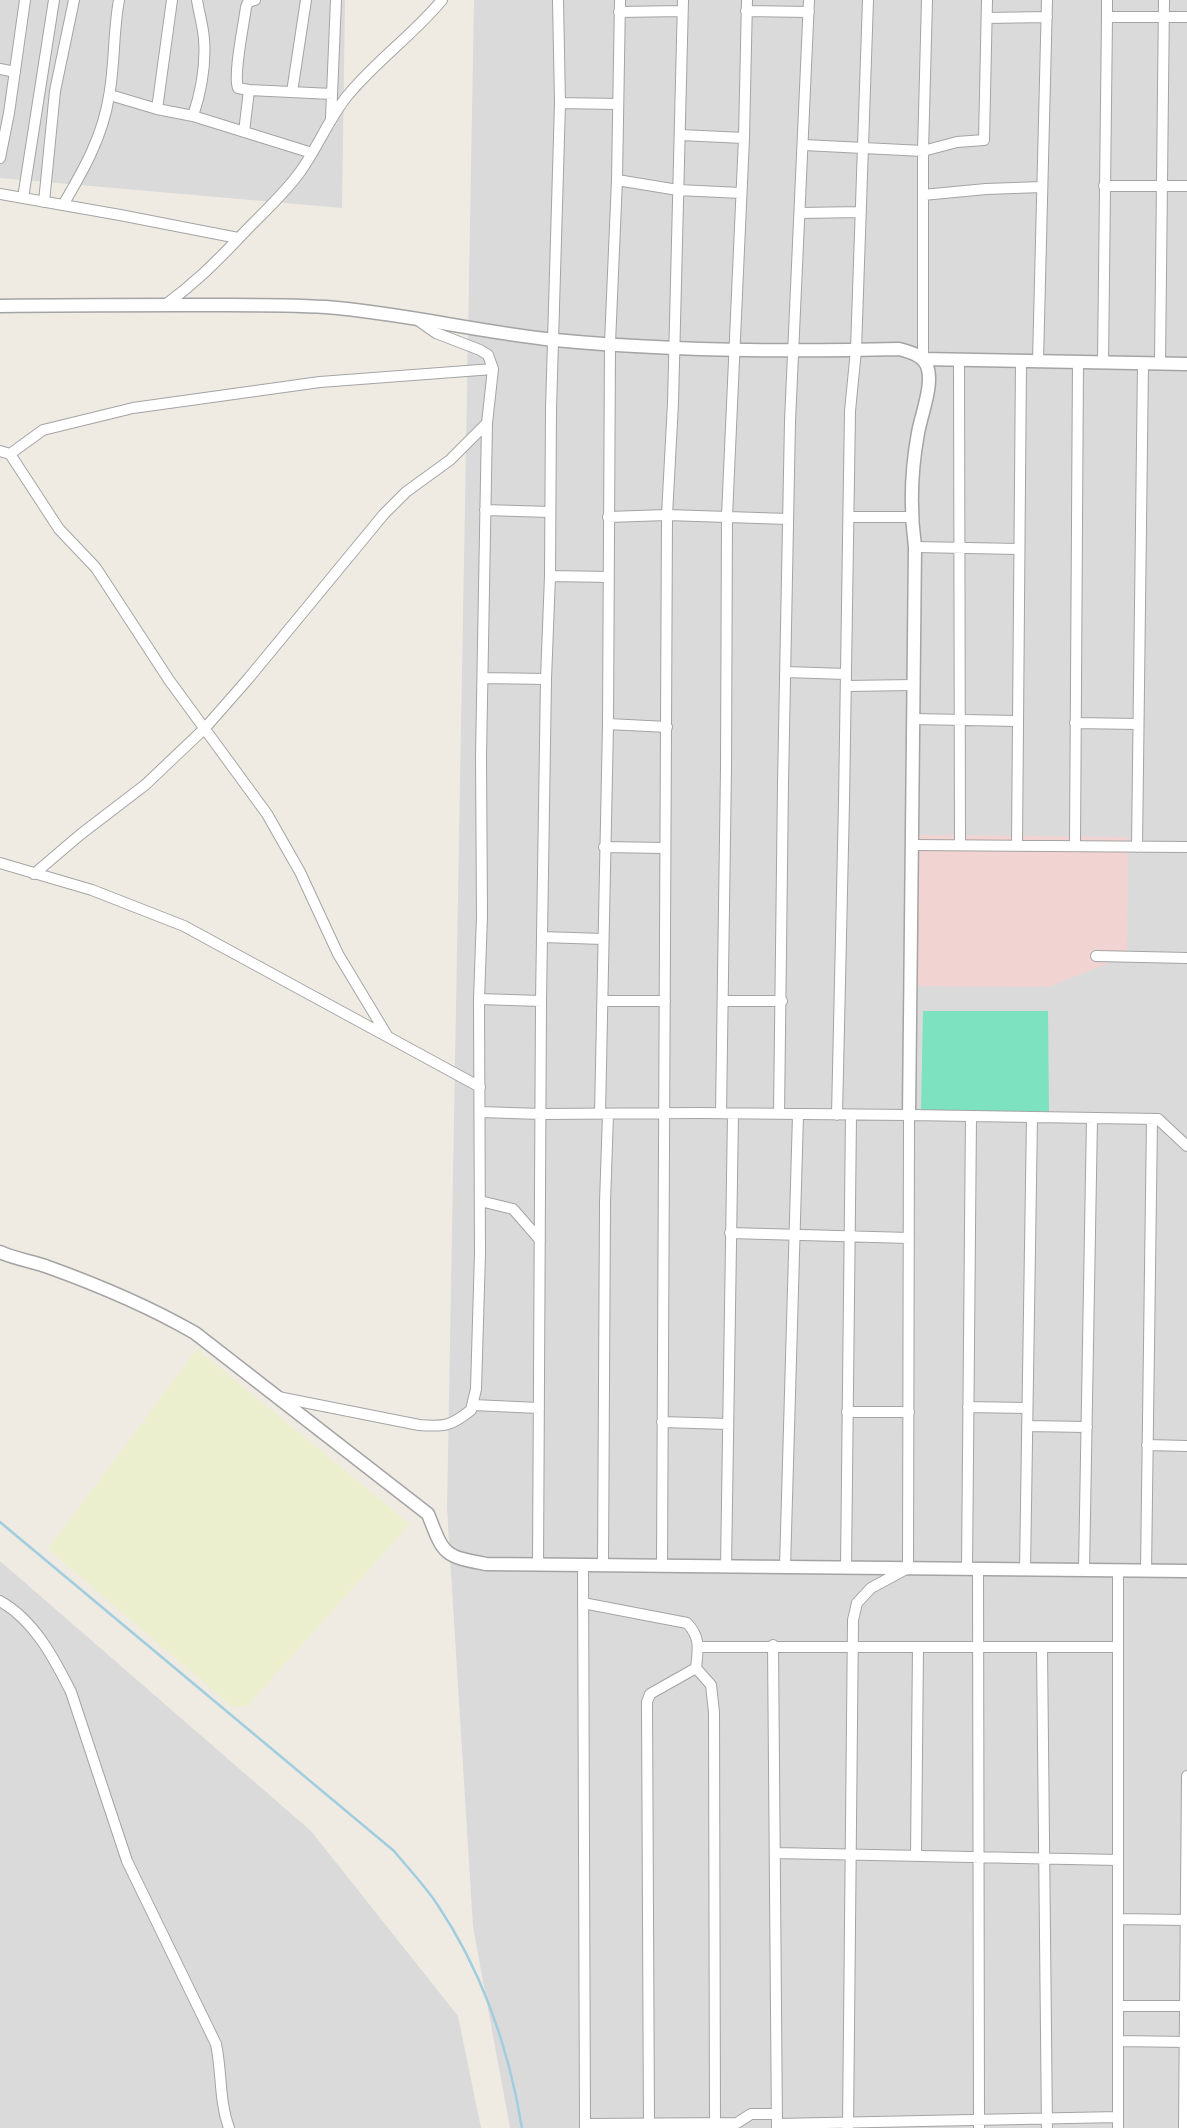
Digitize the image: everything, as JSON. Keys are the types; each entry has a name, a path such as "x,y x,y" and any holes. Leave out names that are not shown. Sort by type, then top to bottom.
{"street":[{"path":"0,158 25,0"},
{"path":"24,198 54,0"},
{"path":"44,202 56,92 74,0"},
{"path":"63,205 98,139 110,95 114,31 119,0"},
{"path":"157,109 172,0"},
{"path":"193,116 203,73 204,52 204,36 197,0"},
{"path":"255,0 248,2 246,7 237,83 240,89 332,94"},
{"path":"292,92 306,0"},
{"path":"331,118 336,0"},
{"path":"166,305 193,285 278,200 312,154 331,118 348,95 380,60 442,0"},
{"path":"538,1565 541,1001 546,679 550,576 560,102 558,0"},
{"path":"603,1565 605,1213 603,939 608,724 610,343 617,180 620,0"},
{"path":"662,1566 665,848 668,727 667,515 674,348 683,0"},
{"path":"779,1114 788,519 809,0"},
{"path":"837,1115 850,411 856,350 868,0"},
{"path":"923,360 923,151 927,0"},
{"path":"804,145 923,151 957,142 984,140 987,0"},
{"path":"1038,361 1048,0"},
{"path":"1103,362 1107,0"},
{"path":"1160,363 1164,0"},
{"path":"721,1113 726,768 727,516 744,138 746,5 809,12"},
{"path":"620,12 682,11"},
{"path":"987,18 1047,17"},
{"path":"1107,17 1187,17"},
{"path":"0,69 15,72"},
{"path":"244,132 249,90"},
{"path":"110,95 157,109 193,116 312,154"},
{"path":"560,102 618,104"},
{"path":"680,135 744,138"},
{"path":"617,180 678,190 741,193"},
{"path":"1104,186 1187,186"},
{"path":"923,195 986,189 1042,187"},
{"path":"0,194 120,214 238,238"},
{"path":"800,213 861,212"},
{"path":"0,306 260,305 322,307 374,312 554,340 674,348 794,351 899,349 911,352 923,360 928,368 929,378 918,432 911,517 916,547 909,1115 908,1568"},
{"path":"276,1397 419,1425 442,1427 455,1423 471,1410 473,1405 476,1373 480,1201 479,999 482,916 487,423 493,369 488,355 436,333 419,320"},
{"path":"923,360 1187,364"},
{"path":"959,360 960,844"},
{"path":"1017,844 1021,361"},
{"path":"1075,845 1078,362"},
{"path":"1137,847 1143,363"},
{"path":"388,1037 338,954 300,872 267,814 170,680 96,568 59,529 5,452 43,430 133,408 320,382 493,369"},
{"path":"34,874 145,785 205,728 248,679 384,514 406,492 450,460 487,423"},
{"path":"486,510 550,512"},
{"path":"608,517 667,515 788,519"},
{"path":"849,516 911,517"},
{"path":"916,547 1019,549"},
{"path":"550,576 608,577"},
{"path":"786,672 846,674"},
{"path":"483,678 546,679"},
{"path":"846,686 914,686"},
{"path":"914,720 1017,721"},
{"path":"1076,723 1138,724"},
{"path":"608,724 668,727"},
{"path":"912,845 1187,846"},
{"path":"604,847 665,848"},
{"path":"0,863 92,890 184,926 480,1087"},
{"path":"542,937 603,939"},
{"path":"1096,956 1187,958"},
{"path":"479,999 541,1001"},
{"path":"603,1002 665,1001"},
{"path":"723,1001 782,1001"},
{"path":"480,1112 1158,1119 1187,1146"},
{"path":"726,1566 733,1114"},
{"path":"785,1567 798,1115"},
{"path":"846,1568 852,1115"},
{"path":"971,1116 968,1407 972,1569 979,1647 979,2124"},
{"path":"1025,1570 1032,1117"},
{"path":"1084,1570 1092,1118"},
{"path":"1146,1571 1152,1119"},
{"path":"480,1201 513,1209 540,1240"},
{"path":"730,1233 909,1238"},
{"path":"0,1252 47,1266 165,1316 195,1333 428,1514 440,1546 456,1558 486,1564 538,1565 1187,1571"},
{"path":"473,1405 539,1408"},
{"path":"968,1407 1028,1408"},
{"path":"848,1412 909,1412"},
{"path":"662,1422 728,1424"},
{"path":"1027,1426 1087,1427"},
{"path":"1148,1445 1187,1446"},
{"path":"583,1565 585,2126 715,2126 738,2123 751,2114 777,2122 848,2125 1047,2123 1118,2117"},
{"path":"848,2125 853,1620 857,1603 871,1588 908,1568"},
{"path":"1118,1571 1118,2128"},
{"path":"0,1601 24,1619 44,1644 71,1692 128,1861 216,2044 220,2086 229,2128"},
{"path":"583,1602 687,1623 695,1632 698,1647 696,1668 711,1685 714,1712 715,2126"},
{"path":"774,1646 777,2122"},
{"path":"698,1647 1118,1647"},
{"path":"916,1856 918,1647"},
{"path":"1042,1647 1047,2123"},
{"path":"649,2126 648,1702 650,1694 696,1668"},
{"path":"1184,2128 1187,1776"},
{"path":"775,1853 1118,1860"},
{"path":"1118,1919 1186,1920"},
{"path":"1118,2006 1186,2006"},
{"path":"1118,2042 1186,2042"}],"shaded area":[{"path":"0,0 345,0 342,208 0,178"},
{"path":"474,0 1187,0 1187,2128 510,2128 473,1927 447,1509"},
{"path":"918,835 1128,837 1127,956 1048,987 917,986"},
{"path":"0,1561 311,1831 458,2016 481,2128 0,2128"}],"green space":[{"path":"923,1011 1048,1011 1049,1112 921,1110"},
{"path":"197,1349 410,1524 247,1706 232,1707 48,1549"}],"waterway":[{"path":"0,1522 394,1851 437,1904 453,1930 480,1983 492,2012 510,2069 522,2128"}]}
